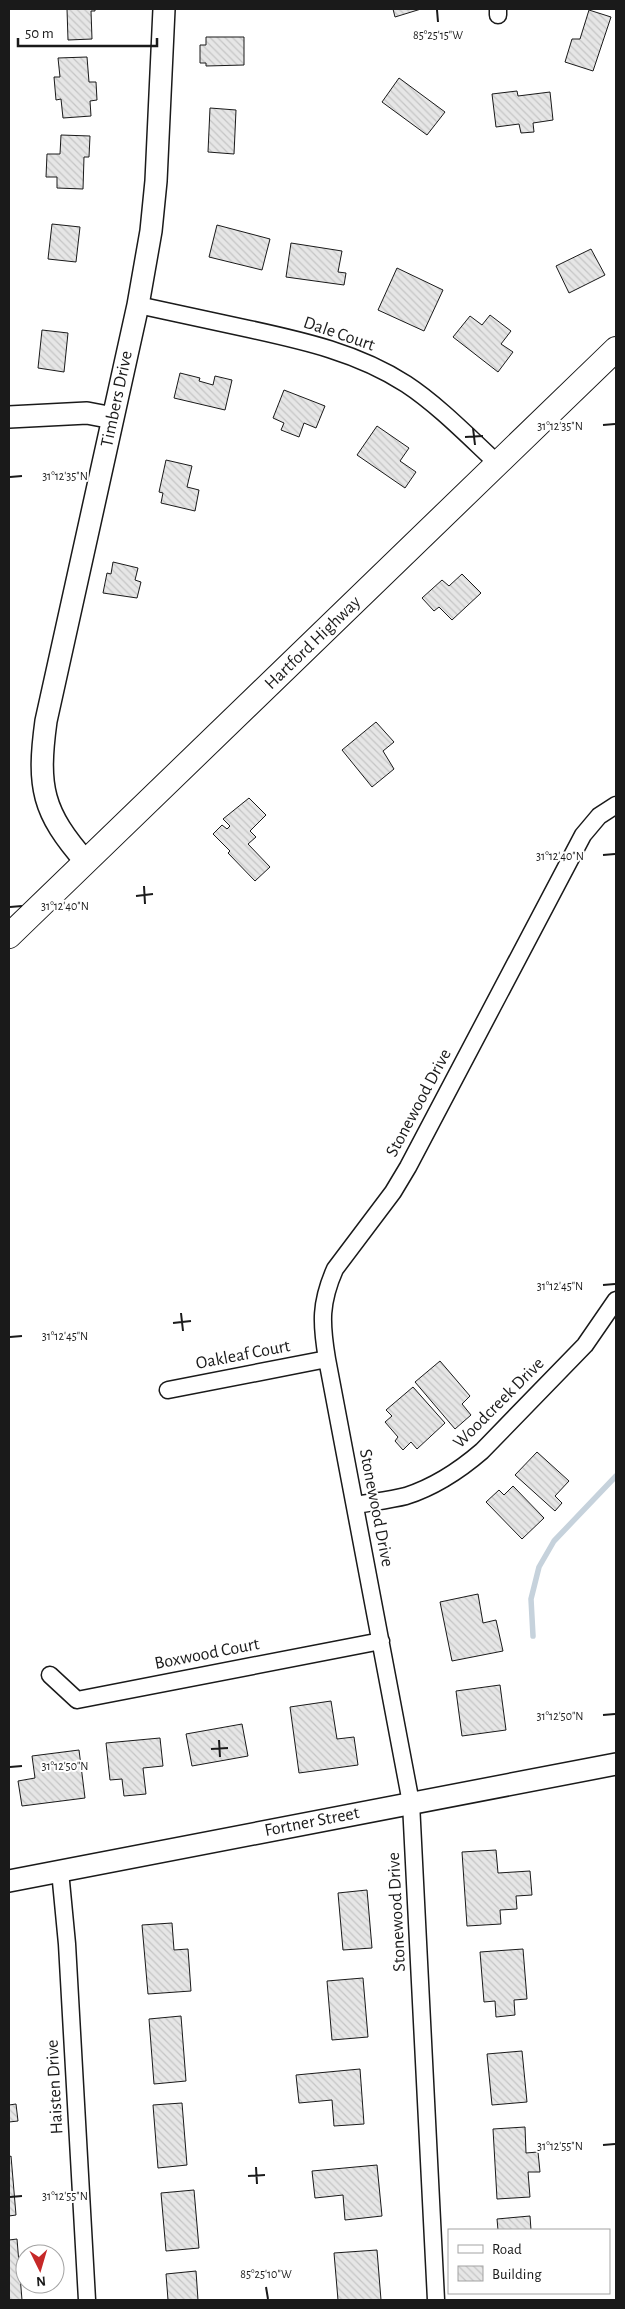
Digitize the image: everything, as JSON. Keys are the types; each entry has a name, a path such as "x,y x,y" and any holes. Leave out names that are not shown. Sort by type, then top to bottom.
{"main road":[{"name":"Hartford Highway","path":"9,936 616,349"}],"street":[{"name":"Timbers Drive","path":"86,862 56,823 46,802 41,781 41,756 46,722 138,305 151,231 156,181 164,9"},
{"name":"Dale Court","path":"138,305 301,340 340,351 406,384 463,430 498,463"},
{"path":"9,417 87,413 113,418"},
{"name":"Stonewood Drive","path":"436,2300 411,1803 356,1505 321,1329 322,1314 329,1283 335,1269 392,1192 408,1167 583,835 599,816 616,805"},
{"name":"Woodcreek Drive","path":"356,1505 406,1496 440,1481 464,1467 482,1451 585,1345 616,1300"},
{"name":"Oakleaf Court","path":"168,1390 327,1359"},
{"name":"Boxwood Court","path":"50,1675 77,1700 381,1641"},
{"name":"Fortner Street","path":"9,1881 616,1764"},
{"name":"Haisten Drive","path":"60,1871 67,1954 87,2300"}],"building":[{"path":"67,9 95,9 95,11 91,11 92,39 68,40"},
{"path":"393,9 421,9 395,17"},
{"path":"589,10 611,17 593,71 565,62 572,39 580,39"},
{"path":"206,37 244,37 244,65 206,66 206,63 200,63 200,45 206,45"},
{"path":"87,57 89,82 96,82 97,100 90,101 91,116 63,118 61,99 56,100 54,77 60,77 58,58"},
{"path":"399,78 445,112 427,135 382,102"},
{"path":"517,91 518,96 550,92 553,120 533,123 534,132 521,133 519,124 496,127 492,94"},
{"path":"210,108 236,110 234,154 208,152"},
{"path":"61,135 90,136 89,157 84,157 83,189 57,188 57,177 46,177 47,154 60,154"},
{"path":"52,224 80,227 76,262 48,259"},
{"path":"217,225 270,239 262,270 209,257"},
{"path":"291,243 342,251 338,272 346,273 344,285 286,277"},
{"path":"591,249 605,275 569,293 556,266"},
{"path":"397,268 443,290 424,331 378,310"},
{"path":"490,315 511,331 501,344 513,352 498,372 453,337 470,316 482,325"},
{"path":"42,330 68,333 64,372 38,368"},
{"path":"180,373 200,378 199,381 213,385 215,376 232,380 225,410 174,398"},
{"path":"284,390 325,406 316,428 304,423 299,437 281,430 284,423 273,418"},
{"path":"377,426 409,448 400,461 416,472 405,488 357,455"},
{"path":"166,460 192,466 187,487 199,490 195,511 161,503 163,493 159,492"},
{"path":"113,562 138,568 135,580 141,582 137,598 103,593 107,573 111,574"},
{"path":"462,574 481,593 452,620 439,607 434,611 422,598 442,580 449,586"},
{"path":"376,722 394,742 383,751 394,769 372,787 342,750"},
{"path":"249,798 266,815 250,831 256,837 248,844 270,867 255,881 213,834 222,825 227,829 230,826 223,819"},
{"path":"440,1361 470,1396 462,1404 471,1415 455,1429 415,1382"},
{"path":"413,1387 445,1423 417,1449 411,1442 403,1450 395,1441 398,1437 385,1422 392,1416 386,1410"},
{"path":"537,1452 569,1481 555,1496 562,1503 555,1511 515,1475"},
{"path":"513,1486 544,1518 522,1539 486,1502 499,1490 504,1495"},
{"path":"478,1594 483,1623 496,1620 503,1651 452,1661 440,1602"},
{"path":"500,1685 506,1730 462,1736 456,1691"},
{"path":"331,1701 337,1739 354,1737 358,1765 299,1773 290,1707"},
{"path":"242,1724 248,1756 192,1766 186,1734"},
{"path":"160,1738 163,1766 143,1768 146,1794 124,1796 122,1779 110,1780 106,1743"},
{"path":"79,1750 85,1798 22,1806 18,1781 35,1778 32,1756"},
{"path":"496,1850 498,1873 530,1871 532,1895 516,1896 517,1909 500,1910 501,1924 467,1926 462,1852"},
{"path":"367,1890 372,1948 343,1950 338,1893"},
{"path":"172,1923 174,1950 188,1949 191,1991 148,1994 142,1925"},
{"path":"523,1949 527,1999 514,2000 515,2015 496,2017 495,2001 484,2002 480,1952"},
{"path":"363,1978 368,2037 332,2040 327,1981"},
{"path":"181,2016 186,2081 154,2084 149,2019"},
{"path":"522,2051 527,2102 492,2105 487,2054"},
{"path":"360,2069 364,2124 334,2126 332,2100 299,2103 296,2075"},
{"path":"182,2103 187,2165 158,2168 153,2105"},
{"path":"16,2104 18,2121 9,2122 9,2105"},
{"path":"525,2127 526,2153 538,2152 540,2172 528,2172 530,2197 497,2199 493,2129"},
{"path":"11,2156 16,2215 9,2216 9,2157"},
{"path":"377,2165 382,2216 345,2220 343,2195 315,2198 312,2171"},
{"path":"194,2190 199,2248 166,2251 161,2193"},
{"path":"530,2216 531,2229 498,2229 497,2219"},
{"path":"17,2239 17,2244 15,2244 15,2294 22,2294 22,2300 9,2300 9,2240"},
{"path":"377,2250 381,2300 338,2300 334,2253"},
{"path":"196,2271 198,2300 168,2300 166,2274"}],"waterway":[{"path":"533,1636 531,1599 539,1567 554,1541 616,1476"}]}
